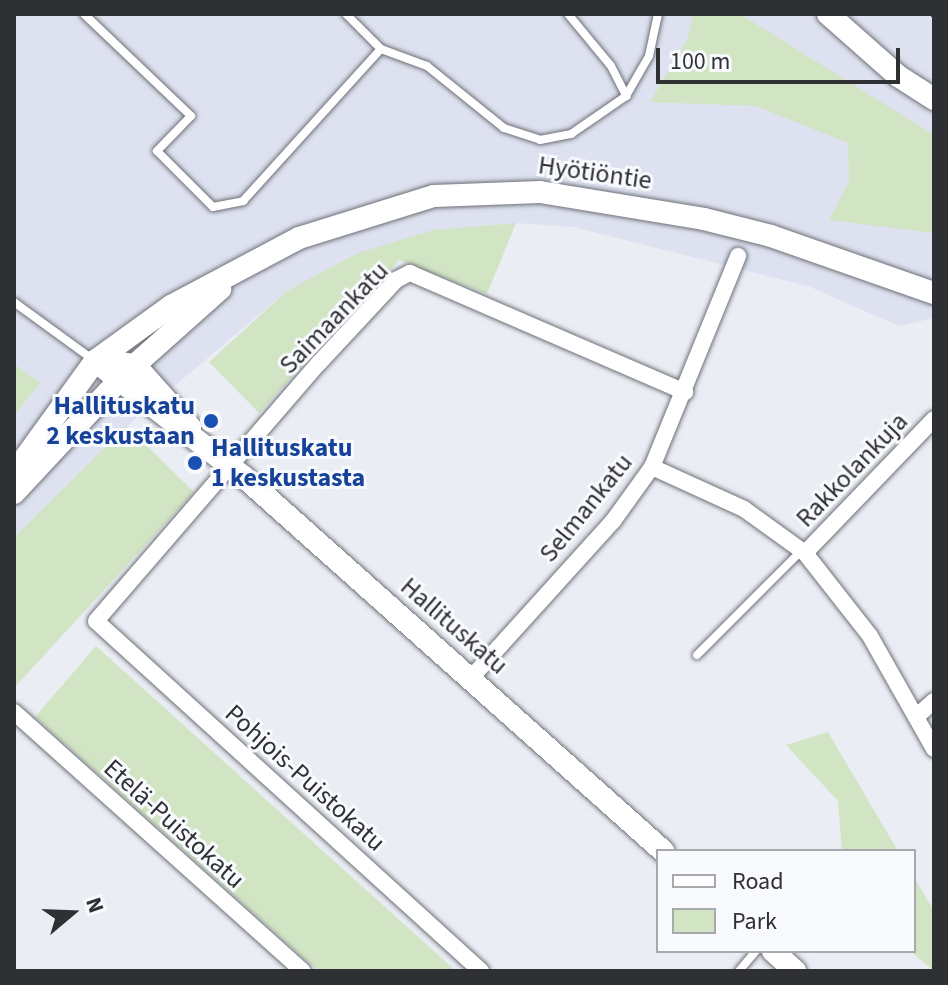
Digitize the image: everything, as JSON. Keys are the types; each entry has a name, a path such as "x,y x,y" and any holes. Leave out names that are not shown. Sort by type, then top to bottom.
{"main road":[{"path":"828,14 898,76 934,99"},
{"name":"Hyötiöntie","path":"14,473 95,361 171,306 248,264 339,223 434,196 540,192 744,229 934,293"},
{"name":"Hyötiöntie","path":"14,493 135,365 248,264"},
{"path":"95,361 135,365"},
{"name":"Hallituskatu","path":"95,361 118,383 233,467 661,849"},
{"name":"Hallituskatu","path":"135,365 206,446"},
{"path":"775,953 795,971"}],"street":[{"name":"Selmankatu","path":"471,678 613,521 652,467 738,256"},
{"name":"Saimaankatu","path":"96,621 396,280 410,273 685,392"},
{"name":"Rakkolankuja","path":"803,552 934,419"},
{"path":"652,467 744,509 803,552 870,636 934,749"},
{"name":"Pohjois-Puistokatu","path":"96,621 481,971"},
{"path":"916,717 934,701"},
{"name":"Etelä-Puistokatu","path":"14,712 303,971"}],"lane":[{"path":"84,14 191,116 157,151 213,207 243,201 381,49"},
{"path":"346,14 381,49 427,66 504,128 540,140 571,134 626,96 649,56 658,14"},
{"path":"568,14 611,66 626,96"},
{"path":"14,302 95,361"},
{"path":"697,655 803,552"},
{"path":"739,971 754,953"}],"shaded area":[{"path":"14,14 934,14 934,318 899,326 808,286 573,227 516,223 433,230 287,291 127,426 14,537"}],"green space":[{"path":"693,14 740,14 934,135 934,233 829,220 849,181 848,143 756,106 650,102 687,40"},
{"path":"516,223 487,294 399,260 259,413 209,362 287,291 358,253 433,230"},
{"path":"14,364 40,383 14,415"},
{"path":"127,426 194,492 14,688 14,537"},
{"path":"96,646 456,971 318,971 35,717"},
{"path":"828,732 897,849 842,849 838,801 786,745"},
{"path":"916,880 934,911 934,971 912,953 916,953"}],"place":[{"name":"Hallituskatu 2 keskustaan","path":"211,421"},
{"name":"Hallituskatu 1 keskustasta","path":"195,463"}]}
